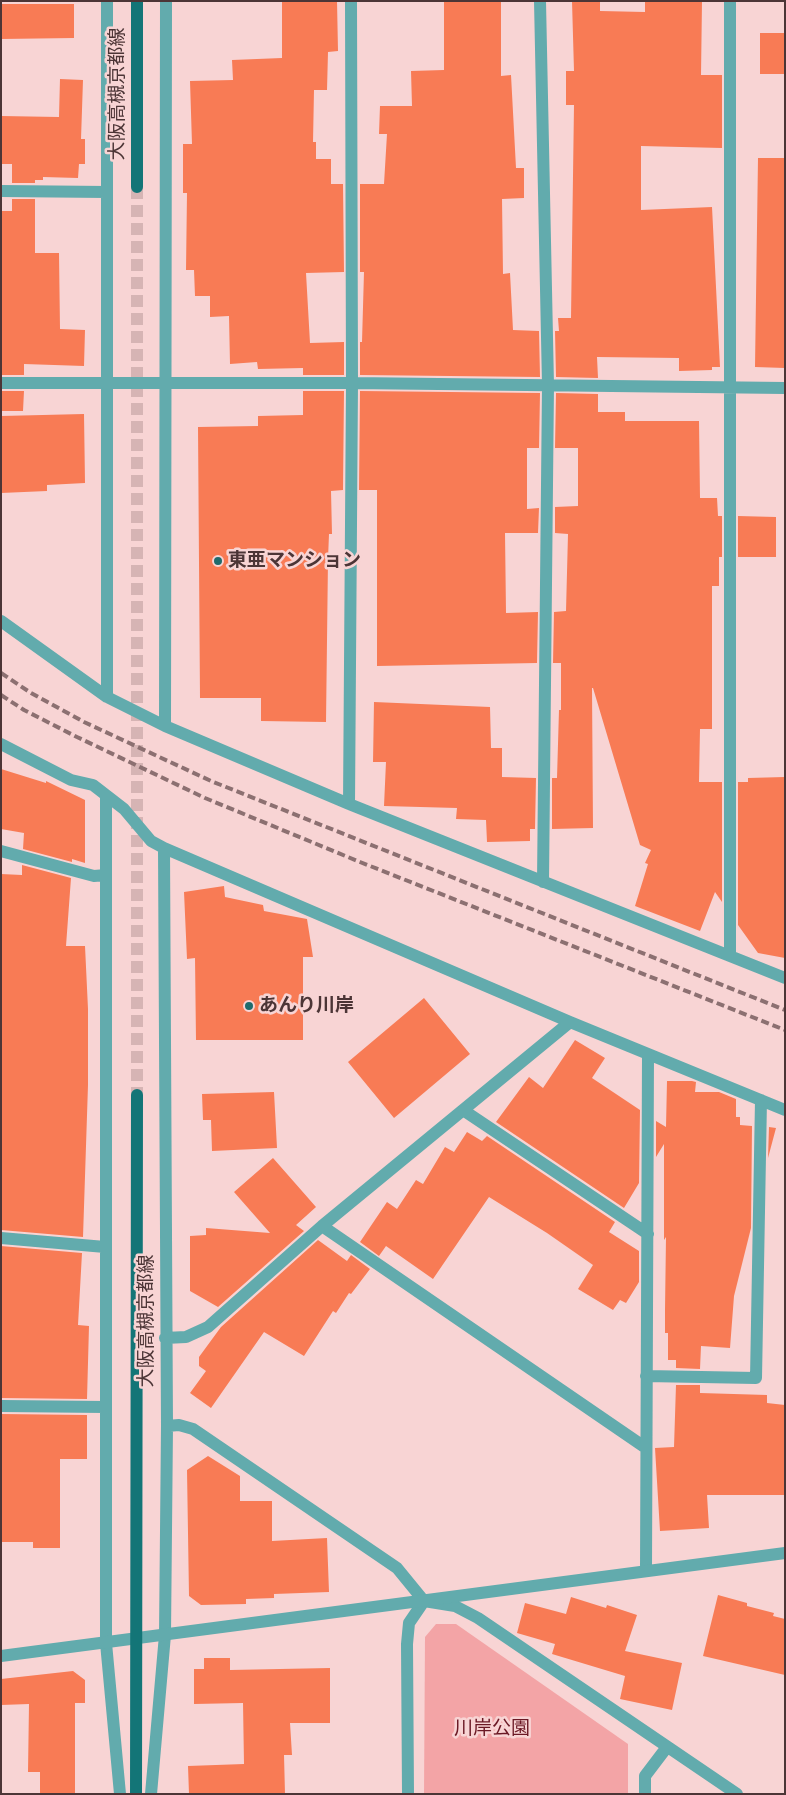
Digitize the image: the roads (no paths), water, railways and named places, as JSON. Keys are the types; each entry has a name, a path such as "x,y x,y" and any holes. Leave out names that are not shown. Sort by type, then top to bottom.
{"main road":[{"name":"大阪高槻京都線","path":"137,1 137,187"},
{"name":"大阪高槻京都線","path":"136,1794 137,1095"}],"street":[{"path":"107,1 107,697"},
{"path":"165,726 166,1"},
{"path":"349,804 352,383 351,1"},
{"path":"540,1 548,384 543,882"},
{"path":"730,1 730,956"},
{"path":"1,191 107,192"},
{"path":"1,383 548,384 785,388"},
{"path":"1,621 107,697 165,726 349,804 785,978"},
{"path":"1,744 71,780 93,785 124,809 151,842 570,1022 785,1110"},
{"path":"106,795 106,1643 120,1794"},
{"name":"大阪高槻京都線","path":"151,1794 165,1635 167,1426 165,1338 164,848"},
{"path":"1,851 94,876 106,875"},
{"path":"165,1338 186,1337 208,1327 322,1226 570,1022"},
{"path":"646,1570 648,1054"},
{"path":"646,1376 756,1378 761,1100"},
{"path":"463,1110 648,1234"},
{"path":"322,1226 646,1448"},
{"path":"1,1238 105,1246"},
{"path":"1,1406 106,1407"},
{"path":"167,1426 179,1425 193,1429 201,1434 397,1568 424,1601 455,1606 478,1618 737,1794"},
{"path":"1,1656 136,1640 646,1570 785,1553"},
{"path":"408,1794 408,1630 409,1623 424,1601"},
{"path":"645,1794 645,1776 667,1747"}],"tunnel":[{"path":"137,187 137,1095"}],"railway":[{"path":"1,673 31,693 84,722 211,781 785,1010"},
{"path":"1,695 24,710 77,737 205,798 360,862 785,1030"}],"place":[{"name":"東亜マンション","path":"218,561"},
{"name":"あんり川岸","path":"249,1006"}],"park label":[{"name":"川岸公園","path":"492,1729"}]}
